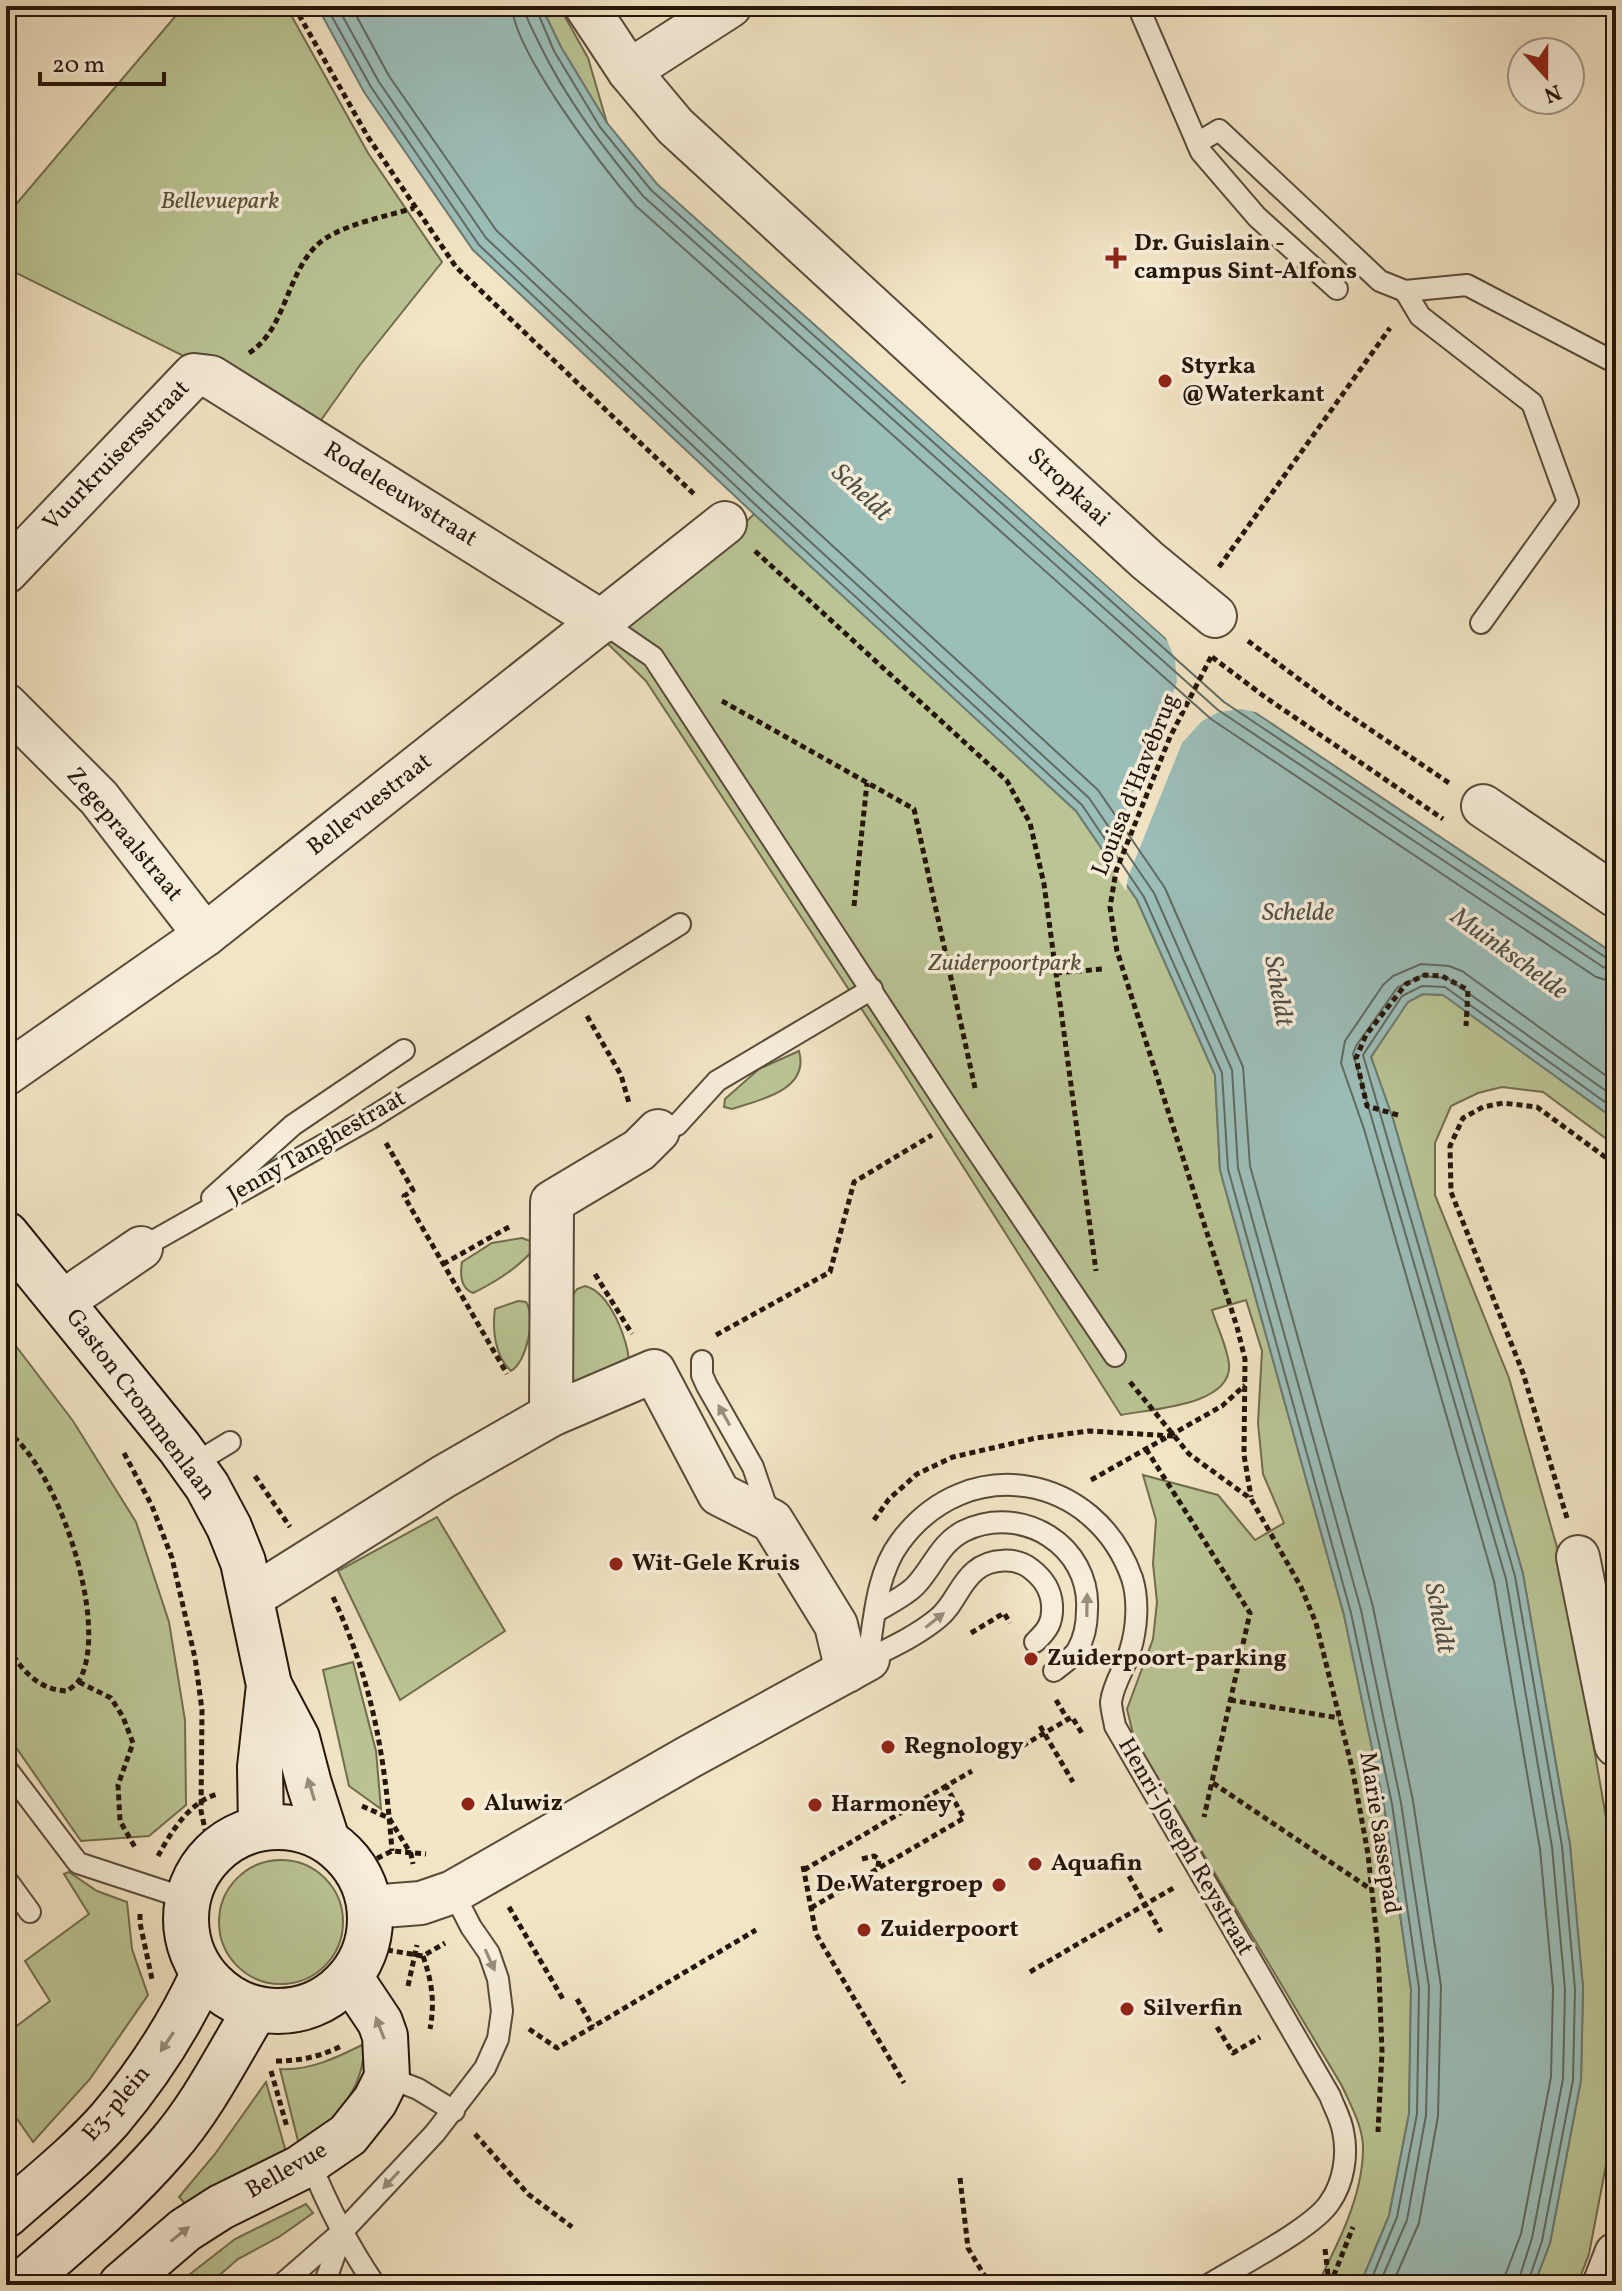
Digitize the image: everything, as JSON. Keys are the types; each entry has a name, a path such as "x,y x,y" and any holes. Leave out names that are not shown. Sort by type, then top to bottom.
{"street":[{"name":"Stropkaai","path":"586,6 629,71 675,126 1147,560 1207,624"},
{"path":"629,71 730,6"},
{"name":"Vuurkruisersstraat","path":"6,572 202,376"},
{"name":"Rodeleeuwstraat","path":"202,376 602,622"},
{"name":"Bellevuestraat","path":"6,1074 205,935 725,523"},
{"name":"Zegepraalstraat","path":"6,705 99,798 205,935"},
{"path":"1467,815 1616,896"},
{"path":"543,1419 552,1202 639,1150 658,1131"},
{"name":"Gaston Crommenlaan","path":"6,1234 192,1465 229,1527 252,1597 269,1685 260,1783 261,1828"},
{"name":"Jenny Tanghestraat","path":"62,1302 141,1248"},
{"path":"252,1597 312,1559 385,1499 543,1419 654,1371 719,1494 772,1521 858,1665 453,1892 421,1903 360,1899"},
{"path":"1578,1557 1616,1745"},
{"name":"Gaston Crommenlaan","path":"269,1685 297,1738 309,1784 360,1899"},
{"path":"360,1899 331,1995 308,2006 283,2011 256,2009 218,1989 203,1974 191,1950 186,1925 188,1899 195,1879 211,1856 233,1838 261,1828 283,1826 306,1830 360,1899 380,2022 385,2036 387,2077"},
{"name":"E3-plein","path":"6,2215 72,2157 109,2119 181,2021 203,1974"},
{"path":"20,2285 114,2202 168,2146 205,2096 256,2009"},
{"name":"Bellevue","path":"121,2285 185,2230 221,2207 305,2165 348,2135 375,2101 387,2077"},
{"path":"1604,2285 1616,2254"}],"lane":[{"path":"1138,6 1201,152 1257,217 1337,289"},
{"path":"1197,143 1219,130 1380,281 1407,296 1420,316 1532,403 1568,502 1481,623"},
{"path":"1407,296 1467,285 1616,363"},
{"path":"602,622 653,657 956,1120 1115,1356"},
{"name":"Jenny Tanghestraat","path":"141,1248 371,1118 680,924"},
{"path":"658,1131 677,1125 717,1081 872,989"},
{"path":"179,1227 293,1125 404,1050"},
{"path":"702,1361 702,1375 753,1467 772,1521"},
{"path":"192,1465 230,1442"},
{"name":"Henri-Joseph Reystraat","path":"858,1665 883,1578 899,1543 926,1514 960,1493 993,1483 1028,1485 1057,1496 1088,1515 1115,1544 1132,1580 1137,1614 1130,1650 1111,1703 1115,1726 1330,2096 1343,2130 1345,2155 1342,2180 1329,2205 1305,2226 1208,2285"},
{"path":"875,1612 915,1587 945,1545 965,1531 992,1524 1019,1523 1043,1530 1065,1547 1080,1569 1088,1594 1087,1624 1076,1652 1054,1671"},
{"path":"858,1665 938,1619 975,1571 1000,1560 1024,1562 1042,1578 1051,1597 1053,1617 1048,1630 1035,1642"},
{"path":"6,1768 78,1863 188,1899"},
{"path":"6,1879 30,1912"},
{"path":"281,2285 344,2230 454,2111 485,2068 498,2039 502,2011 498,1979 489,1953 453,1892"},
{"path":"387,2077 418,2089 454,2111"},
{"path":"305,2165 344,2230 351,2251 373,2282"},
{"path":"324,2285 344,2230"}],"path":[{"path":"294,6 368,137 456,267 725,523 1007,781 1030,823 1044,884 1097,1278"},
{"path":"202,376 255,349 274,325 295,273 316,246 337,231 414,208"},
{"name":"Louisa d'Havébrug","path":"1251,1499 1244,1455 1245,1359 1117,951 1110,907 1116,871 1170,737 1207,624 1407,296"},
{"path":"1207,624 1331,703 1467,815"},
{"path":"1207,624 1265,697 1467,815"},
{"path":"714,697 914,809 977,1098"},
{"path":"849,954 867,783"},
{"path":"1056,973 1102,969"},
{"path":"1398,1115 1367,1106 1356,1058 1366,1035 1406,984 1425,975 1442,976 1468,990 1466,1026"},
{"path":"574,993 621,1075 628,1103 640,1120 658,1131"},
{"path":"1578,1557 1523,1373 1451,1192 1450,1146 1463,1118 1483,1107 1503,1103 1537,1107 1616,1165"},
{"path":"371,1118 413,1190 404,1196 443,1264 543,1419"},
{"path":"591,1267 654,1371 830,1272 854,1182 956,1120"},
{"path":"443,1264 552,1202"},
{"name":"Marie Sassepad","path":"1115,1356 1136,1392 1189,1454 1251,1499 1301,1587 1316,1623 1353,1772 1368,1854 1378,1948 1382,2052 1378,2135"},
{"path":"1057,1496 1174,1436 1222,1406 1246,1384"},
{"path":"6,1431 31,1457 49,1487 78,1560 89,1633 86,1662 79,1682 67,1691 51,1691 33,1679 6,1644"},
{"path":"230,1442 330,1589 361,1662 383,1755 389,1818 360,1899"},
{"path":"122,1449 152,1506 172,1558 195,1658 202,1710 201,1811 211,1856"},
{"path":"1146,1449 1250,1613 1205,1814"},
{"path":"79,1682 111,1698 123,1717 133,1743 118,1785 120,1821 143,1860 153,1864"},
{"path":"1230,1700 1339,1718"},
{"path":"1005,1756 1072,1717 1088,1743"},
{"path":"1040,1726 1073,1782"},
{"path":"904,2083 816,1934 803,1868 972,1771"},
{"path":"181,2021 157,1992 148,1966 140,1923 143,1884 169,1836 201,1798 260,1783"},
{"path":"1213,1783 1372,1890"},
{"path":"309,1784 389,1818"},
{"path":"811,1908 964,1818 946,1786"},
{"path":"360,1899 430,1854"},
{"path":"862,1859 874,1856 879,1859 876,1870"},
{"path":"1030,1972 1200,1873"},
{"path":"1166,1875 1174,1888"},
{"path":"1129,1876 1161,1932"},
{"path":"360,1899 423,1956"},
{"path":"508,1905 563,1999"},
{"path":"502,2011 557,2048 756,1930"},
{"path":"577,1999 593,2027"},
{"path":"1253,2023 1268,2049"},
{"path":"1217,2027 1233,2053 1261,2036"},
{"path":"233,2047 268,2061 305,2165"},
{"path":"454,2111 528,2194 572,2227"},
{"path":"960,2178 968,2248 990,2285"},
{"path":"1330,2285 1354,2224"}],"green space":[{"name":"Bellevuepark","path":"184,6 286,6 368,153 442,262 360,365 319,423 6,268 6,216"},
{"path":"541,6 559,6 588,58 607,123 561,47"},
{"name":"Zuiderpoortpark","path":"754,514 1076,811 1137,900 1215,1075 1220,1170 1344,1615 1384,1805 1411,1989 1409,2114 1389,2216 1360,2285 1317,2285 1341,2237 1358,2186 1363,2142 1356,2117 1342,2086 1134,1738 1127,1709 1153,1639 1157,1602 1153,1564 1156,1520 1143,1475 1218,1495 1255,1540 1284,1523 1263,1474 1258,1423 1262,1351 1246,1300 1212,1310 1229,1364 1227,1378 1218,1389 1187,1403 1121,1415 903,1072 646,681 605,641 723,545"},
{"path":"1423,994 1444,995 1616,1120 1616,1146 1543,1092 1502,1087 1478,1093 1451,1106 1435,1143 1435,1195 1509,1378 1562,1565 1610,1840 1616,1904 1616,2113 1589,2254 1577,2285 1534,2285 1550,2243 1581,2080 1583,1988 1570,1845 1523,1574 1393,1119 1371,1057 1407,1002"},
{"path":"799,1051 797,1075 790,1084 756,1102 732,1109 724,1107 725,1099 759,1069"},
{"path":"522,1238 533,1242 534,1249 521,1263 473,1293 466,1288 461,1276 462,1262 492,1243"},
{"path":"585,1286 594,1290 610,1307 626,1343 629,1364 626,1368 563,1386 573,1295"},
{"path":"518,1301 526,1302 530,1328 522,1359 511,1371 498,1351 494,1317 495,1309"},
{"path":"6,1333 73,1421 136,1522 169,1622 185,1720 186,1805 149,1836 81,1841 6,1733"},
{"path":"437,1517 505,1631 400,1700 338,1571"},
{"path":"353,1662 376,1751 381,1809 349,1786 323,1670"},
{"path":"281,1860 305,1865 325,1878 338,1898 343,1922 338,1946 325,1966 305,1979 281,1984 257,1979 237,1966 224,1946 219,1922 224,1898 237,1878 257,1865"},
{"path":"69,1872 97,1891 127,1902 132,1949 148,1995 90,2079 33,2142 6,2103 6,2034 50,2001 25,1961 89,1914 64,1874"},
{"path":"364,2044 359,2075 345,2102 336,2115 299,2145 280,2069 313,2065"},
{"path":"266,2082 286,2152 190,2209 179,2197 215,2154"},
{"path":"306,2204 313,2213 279,2237 238,2259 208,2285 176,2285 235,2239"}],"water":[{"name":"Schelde","path":"317,6 541,6 561,47 607,123 657,184 1229,695 1616,955 1616,1120 1443,995 1423,994 1408,1002 1371,1057 1393,1119 1523,1574 1570,1845 1583,1988 1581,2080 1550,2243 1534,2285 1360,2285 1389,2216 1409,2114 1411,1989 1384,1805 1344,1615 1220,1170 1215,1075 1137,900 1076,811 473,250 364,92"}],"pier":[{"path":"687,204 1232,692 1264,714 1241,709 1219,712 1202,721 1182,743 1128,877 1126,891 1106,861 1177,682 1175,659 1166,638 693,214"}],"place":[{"name":"Dr. Guislain - campus Sint-Alfons","path":"1116,258"},
{"name":"Styrka @Waterkant","path":"1165,381"},
{"name":"Wit-Gele Kruis","path":"616,1564"},
{"name":"Zuiderpoort-parking","path":"1031,1659"},
{"name":"Regnology","path":"888,1747"},
{"name":"Aluwiz","path":"468,1804"},
{"name":"Harmoney","path":"815,1805"},
{"name":"Aquafin","path":"1035,1864"},
{"name":"De Watergroep","path":"999,1885"},
{"name":"Zuiderpoort","path":"864,1930"},
{"name":"Silverfin","path":"1127,2009"}],"water label":[{"name":"Scheldt","path":"861,493"},
{"name":"Muinkschelde","path":"1509,954"},
{"name":"Scheldt","path":"1278,991"},
{"name":"Scheldt","path":"1439,1618"}]}
